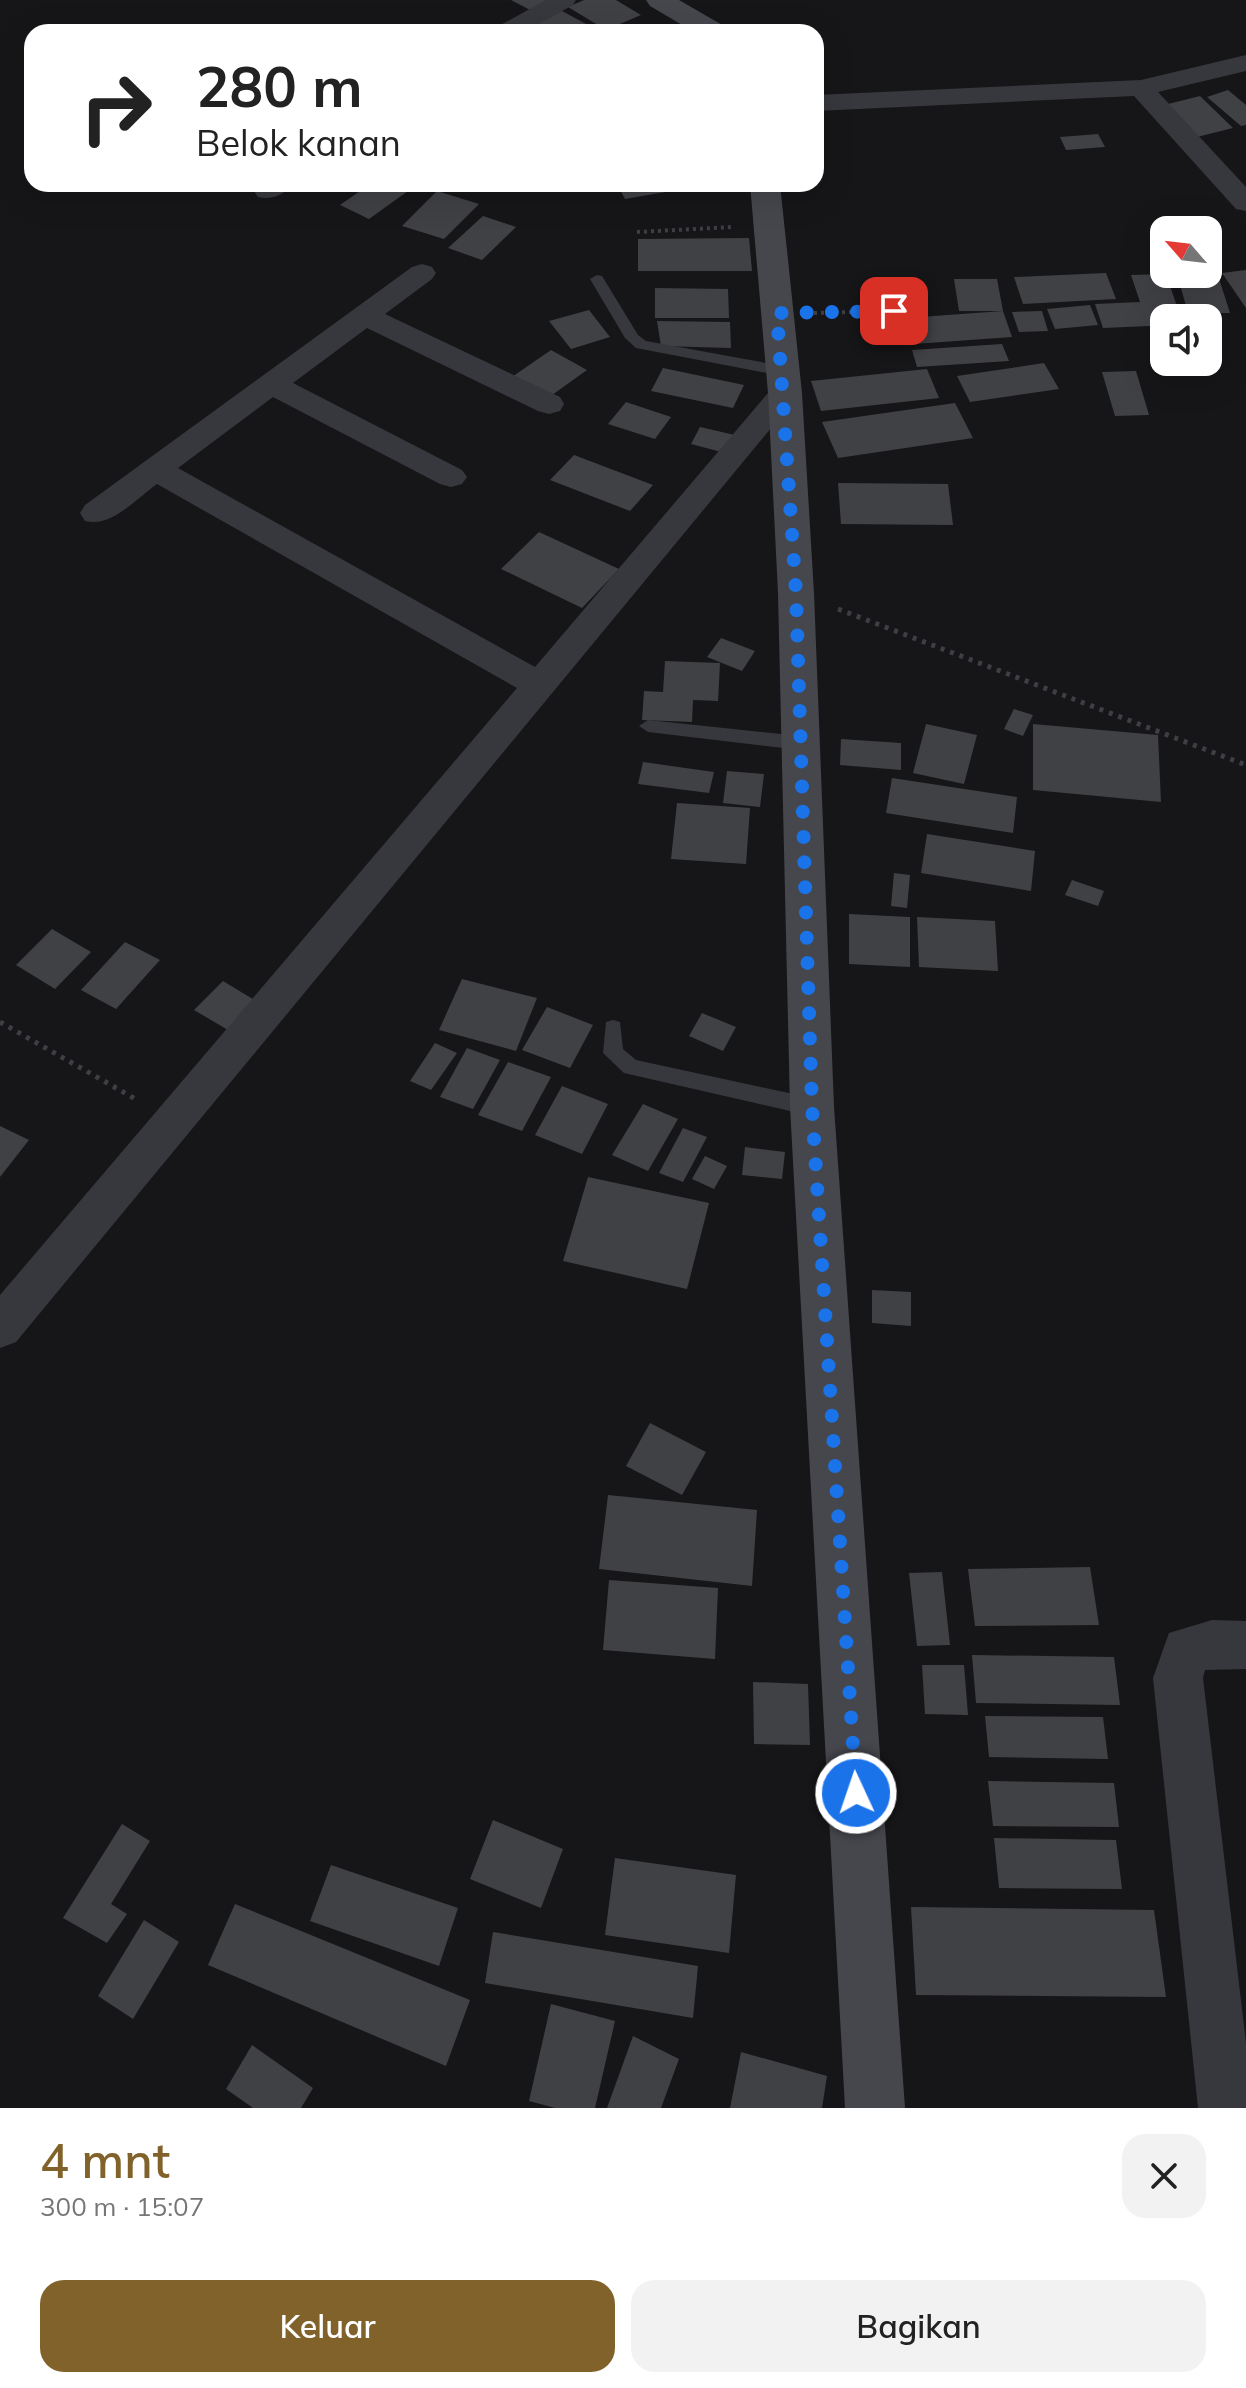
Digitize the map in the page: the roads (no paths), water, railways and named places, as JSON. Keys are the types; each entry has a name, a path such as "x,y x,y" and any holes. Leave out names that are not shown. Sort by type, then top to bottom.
{"main road":[{"path":"660,0 700,24"},
{"path":"766,192 784,382 796,593 812,1107 875,2108"}],"street":[{"path":"520,24 564,0"},
{"path":"824,103 1141,88 1246,63"},
{"path":"1141,88 1246,203"},
{"path":"96,513 422,273"},
{"path":"364,315 549,404"},
{"path":"0,1328 540,685 784,382"},
{"path":"271,384 451,477"},
{"path":"156,470 540,685"},
{"path":"1226,2108 1178,1678 1186,1650 1212,1644 1246,1645"}],"lane":[{"path":"597,279 632,338 641,345 784,382"},
{"path":"648,726 800,743"},
{"path":"613,1028 613,1053 631,1067 812,1107"}]}
